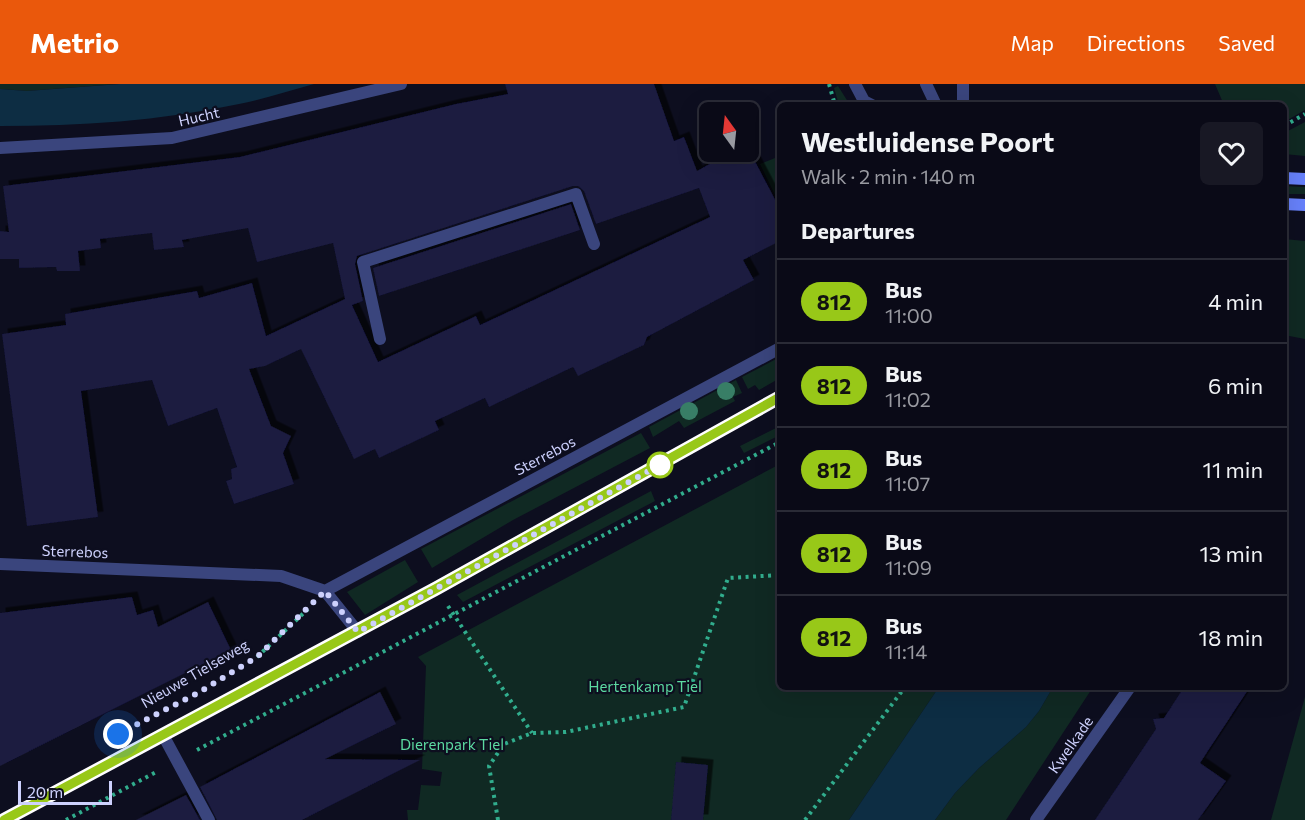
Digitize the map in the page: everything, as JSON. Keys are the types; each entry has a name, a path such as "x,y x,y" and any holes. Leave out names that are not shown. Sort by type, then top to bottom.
{"main road":[{"path":"1287,178 1305,179"},
{"path":"1287,204 1305,205"},
{"path":"4,820 358,632 777,399"}],"street":[{"name":"Hucht","path":"0,148 172,138 401,84"},
{"path":"855,84 867,102"},
{"path":"926,84 935,102"},
{"path":"963,84 963,102"},
{"path":"380,339 363,262 576,194 594,244"},
{"name":"Sterrebos","path":"0,564 281,576 325,591 777,350"},
{"path":"325,591 358,632"},
{"name":"Kwelkade","path":"1036,820 1128,690"},
{"path":"163,735 209,820"}],"path":[{"path":"829,84 834,102"},
{"path":"1287,124 1305,114"},
{"path":"66,820 777,444"},
{"path":"498,820 489,766 504,744 532,733 566,732 684,707 728,578 777,575"},
{"path":"437,588 532,733"},
{"name":"Nieuwe Tielseweg","path":"247,663 278,638 325,591"},
{"path":"805,820 903,690"}],"green space":[{"path":"0,84 118,84 27,91 0,89"},
{"path":"1215,84 1305,84 1305,110 1287,120 1287,102 1223,102"},
{"path":"838,86 848,102 838,102 834,88"},
{"path":"1305,122 1305,156 1287,154 1287,131"},
{"path":"777,157 777,199 760,164"},
{"path":"1287,186 1305,187 1305,194 1287,194"},
{"path":"1287,239 1305,241 1305,339 1287,336"},
{"path":"777,359 777,380 759,390 755,385 748,389 742,377"},
{"path":"736,380 742,393 733,397 735,401 684,428 679,421 653,437 649,427"},
{"path":"777,428 777,436 744,453 740,446"},
{"path":"641,433 650,448 513,520 432,568 421,549"},
{"name":"Hertenkamp Tiel","path":"777,466 777,690 937,690 849,820 408,820 407,810 418,810 421,785 440,786 442,772 422,769 426,666 418,657"},
{"path":"651,491 655,501 463,602 457,595"},
{"path":"405,560 418,582 365,615 347,592"},
{"path":"1051,690 1091,690 1006,820 935,820 955,793 979,768 1026,727"},
{"path":"1305,697 1305,820 1271,820"}],"water":[{"path":"120,84 314,84 248,102 180,115 90,124 0,126 0,89 27,91"},
{"path":"937,690 1051,690 1026,727 979,768 955,793 935,820 849,820"}],"building":[{"path":"505,84 654,84 674,141 684,137 697,171 713,162 755,162 777,203 777,243 743,260 754,280 647,337 644,345 578,376 573,367 489,407 485,398 435,421 439,430 379,458 375,449 354,459 301,349 265,366 249,369 271,426 291,436 283,453 294,484 234,504 226,481 232,479 231,469 237,467 217,408 168,426 152,380 81,391 98,517 27,526 2,334 66,325 65,314 197,291 199,298 252,283 266,336 345,299 333,243 257,262 248,228 182,240 184,247 154,250 152,233 100,239 101,248 78,251 80,271 57,271 56,267 19,268 19,259 0,259 0,231 9,232 3,186 240,157 456,104 508,94","holes":["573,186 578,186 584,191 596,224 699,188 710,217 480,325 476,316 378,362 352,305 363,301 355,264 357,256"]},
{"path":"571,204 580,230 379,296 373,268"},
{"path":"132,597 137,615 153,610 158,627 208,602 231,650 0,766 0,613"},
{"path":"1182,690 1248,690 1200,763 1226,781 1198,820 1095,820 1156,729 1153,719 1164,718"},
{"path":"380,692 396,724 325,759 420,760 302,820 217,820 200,787"},
{"path":"676,762 708,765 703,820 671,820"},
{"path":"186,795 200,820 136,820"}],"bus line":[{"name":"812","path":"4,820 358,632 777,399"}],"route":[{"path":"118,734 198,693 257,657 325,591 358,632 663,463 660,465"}],"park label":[{"name":"Dierenpark Tiel","path":"452,745"}]}
